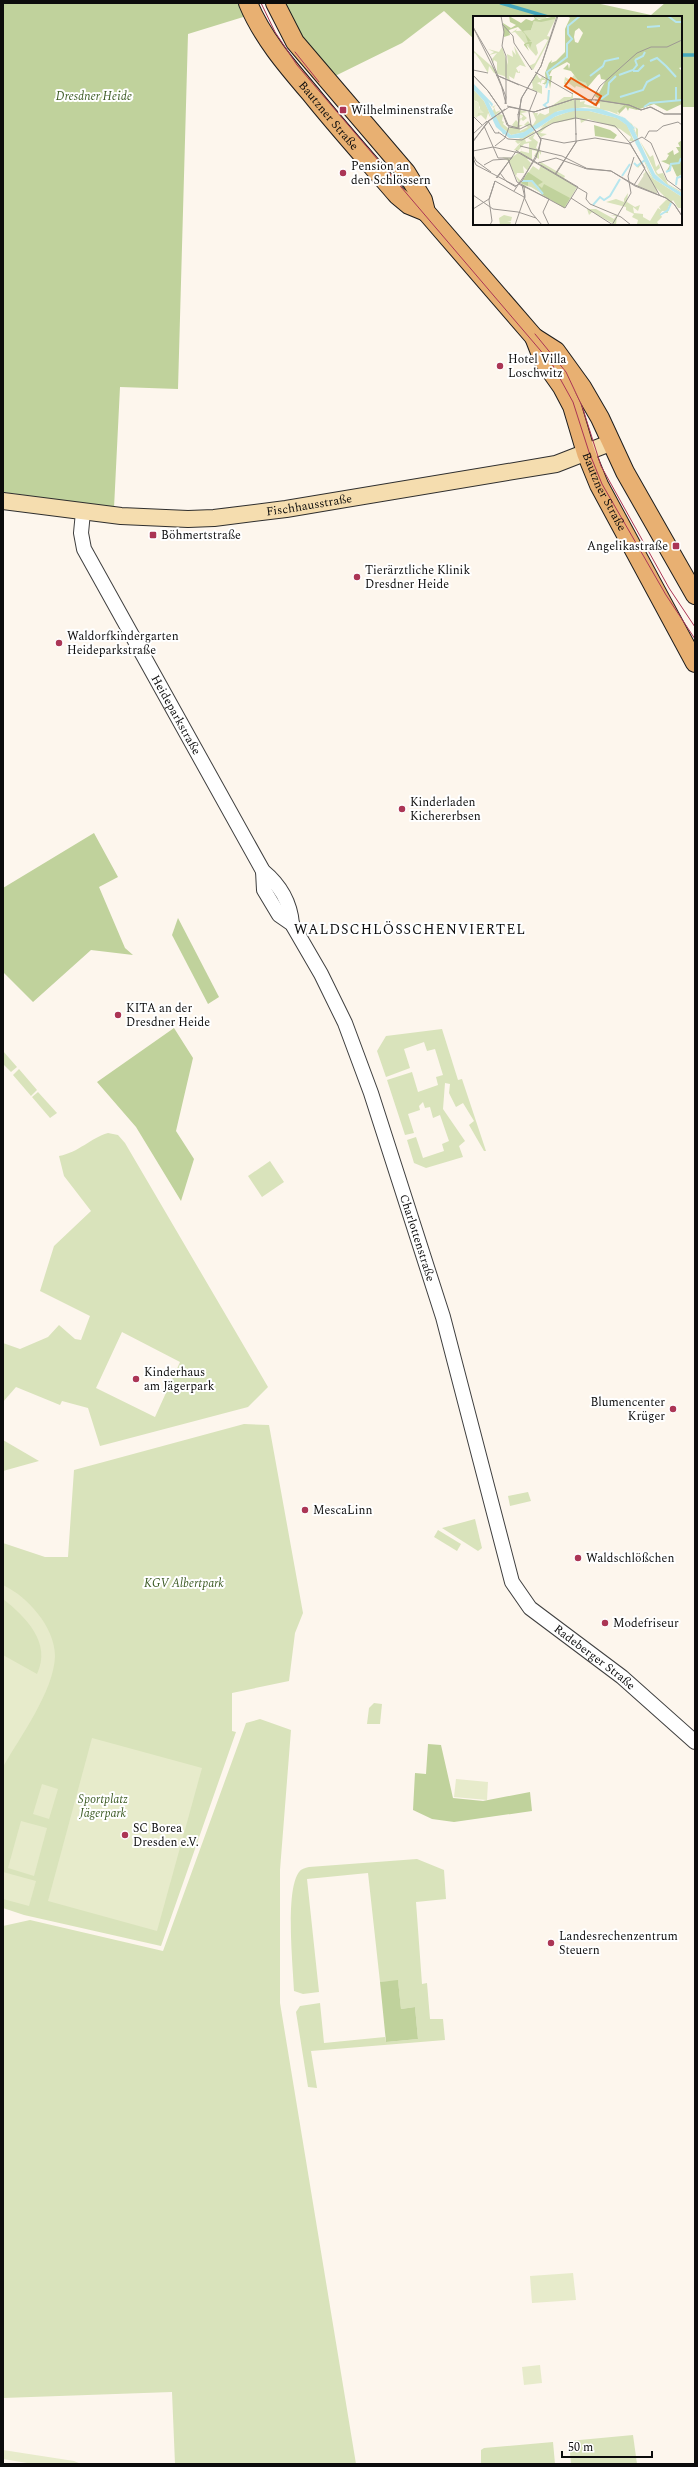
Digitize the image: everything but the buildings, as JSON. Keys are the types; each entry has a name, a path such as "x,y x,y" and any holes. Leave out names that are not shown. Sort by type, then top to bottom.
{"main road":[{"name":"Bautzner Straße","path":"248,3 254,18 283,62 326,113 397,195 409,205 426,212"},
{"name":"Bautzner Straße","path":"275,3 295,42 406,172 423,200 426,212 534,337 556,351 570,369 600,418 610,443 695,595"},
{"name":"Bautzner Straße","path":"534,337 543,360 562,387 572,406 586,453 600,485 695,663"},
{"name":"Fischhausstraße","path":"3,501 83,512 158,518 214,518 286,509 556,464 610,443"}],"street":[{"name":"Heideparkstraße","path":"83,512 81,533 84,549 263,871"},
{"name":"Charlottenstraße","path":"263,871 264,890 279,915 292,924 321,974 345,1023 371,1093 443,1317 506,1564"},
{"name":"Radeberger Straße","path":"506,1564 512,1582 530,1608 622,1677 695,1742"}],"green space":[{"name":"Dresdner Heide","path":"3,3 249,3 253,14 188,34 178,389 120,387 114,508 3,492"},
{"path":"285,3 596,3 651,15 665,3 695,3 695,107 682,107 682,16 473,16 473,38 444,11 402,43 333,77 304,42"},
{"path":"94,833 118,877 99,887 125,948 133,955 91,950 33,1002 3,972 3,888"},
{"path":"178,918 219,997 208,1004 172,935"},
{"path":"174,1028 193,1058 176,1131 194,1159 181,1201 136,1127 97,1082"},
{"path":"442,1029 458,1080 462,1079 486,1151 484,1151 469,1125 474,1121 463,1103 456,1107 449,1093 450,1084 445,1083 443,1109 465,1141 459,1146 463,1157 426,1168 414,1163 407,1140 416,1137 423,1158 444,1151 442,1144 449,1141 440,1115 433,1118 430,1107 425,1108 423,1102 419,1106 420,1110 408,1114 414,1133 405,1135 387,1080 412,1072 418,1092 438,1085 436,1077 443,1075 435,1049 427,1051 424,1042 404,1049 410,1068 386,1077 377,1051 386,1036"},
{"path":"3,1051 17,1067 11,1072 3,1064"},
{"path":"19,1069 37,1090 31,1096 13,1075"},
{"path":"38,1092 57,1113 50,1118 32,1097"},
{"path":"108,1133 118,1135 125,1143 268,1387 248,1407 100,1446 88,1408 62,1401 60,1405 16,1387 3,1402 3,1343 20,1349 48,1337 59,1325 75,1339 81,1340 90,1316 40,1291 54,1246 91,1211 64,1176 59,1156 73,1151","holes":["122,1332 180,1362 155,1417 96,1388"]},
{"path":"270,1161 284,1182 262,1197 248,1176"},
{"path":"244,1424 269,1425 303,1613 295,1633 289,1681 232,1693 232,1731 236,1732 161,1946 24,1915 3,1908 3,1543 45,1557 68,1557 74,1470"},
{"path":"3,1440 39,1461 3,1471"},
{"path":"528,1492 531,1501 510,1506 508,1496"},
{"path":"475,1519 482,1548 478,1551 442,1528"},
{"path":"438,1530 461,1544 457,1551 434,1537"},
{"path":"3,1585 22,1597 41,1618 52,1639 55,1656 53,1670 43,1699 3,1767 3,1655 37,1674 41,1663 41,1652 39,1641 28,1622 3,1599"},
{"path":"374,1703 382,1704 380,1724 367,1724 369,1708"},
{"path":"260,1719 291,1730 280,1870 280,2003 356,2464 175,2464 172,2392 3,2398 3,1926 30,1920 163,1951 246,1723"},
{"name":"SC Borea Dresden e.V.","path":"92,1738 202,1768 157,1931 48,1901"},
{"path":"428,1744 441,1745 453,1798 483,1801 530,1792 532,1811 454,1822 432,1819 413,1810 415,1773 426,1774"},
{"path":"456,1779 488,1782 487,1800 454,1797"},
{"path":"42,1784 58,1789 49,1819 33,1814"},
{"path":"21,1821 47,1828 34,1876 8,1868"},
{"path":"417,1859 444,1870 446,1899 416,1902 422,1984 427,1983 430,2019 443,2019 445,2040 311,2051 317,2088 308,2087 296,2012 300,2006 320,2003 324,2043 385,2037 386,2042 418,2039 415,2007 401,2009 398,1981 380,1982 368,1873 307,1879 319,1992 303,1994 294,1991 291,1947 291,1911 292,1895 299,1872 302,1869 309,1867"},
{"path":"3,1872 36,1881 29,1906 3,1899"},
{"path":"398,1980 401,2009 415,2007 418,2039 386,2042 380,1982"},
{"path":"573,2273 576,2300 532,2303 530,2276"},
{"path":"540,2365 542,2383 524,2385 522,2367"},
{"path":"633,2435 637,2464 571,2464 569,2441"},
{"path":"553,2442 555,2464 481,2464 481,2450 484,2448"},
{"path":"3,2450 74,2461 81,2464 33,2464 3,2459"}],"waterway":[{"path":"501,3 545,16"},
{"path":"682,55 695,55"}],"tram line":[{"path":"261,3 275,32 297,65 552,364 573,402 589,452 602,484 666,595 695,639"},
{"path":"295,52 319,82"},
{"path":"535,334 566,372 582,406 601,466 669,588 695,627"}],"place":[{"name":"Wilhelminenstraße","path":"343,110"},
{"name":"Pension an den Schlössern","path":"343,173"},
{"name":"Hotel Villa Loschwitz","path":"500,366"},
{"name":"Böhmertstraße","path":"153,535"},
{"name":"Angelikastraße","path":"676,546"},
{"name":"Tierärztliche Klinik Dresdner Heide","path":"357,577"},
{"name":"Waldorfkindergarten Heideparkstraße","path":"59,643"},
{"name":"Kinderladen Kichererbsen","path":"402,809"},
{"name":"KITA an der Dresdner Heide","path":"118,1015"},
{"name":"Kinderhaus am Jägerpark","path":"136,1379"},
{"name":"Blumencenter Krüger","path":"673,1409"},
{"name":"MescaLinn","path":"305,1510"},
{"name":"Waldschlößchen","path":"578,1558"},
{"name":"Modefriseur","path":"605,1623"},
{"name":"SC Borea Dresden e.V.","path":"125,1835"},
{"name":"Landesrechenzentrum Steuern","path":"551,1943"}],"district":[{"name":"WALDSCHLÖSSCHENVIERTEL","path":"410,929"}],"park label":[{"name":"KGV Albertpark","path":"184,1583"},
{"name":"Sportplatz Jägerpark","path":"103,1806"}]}
